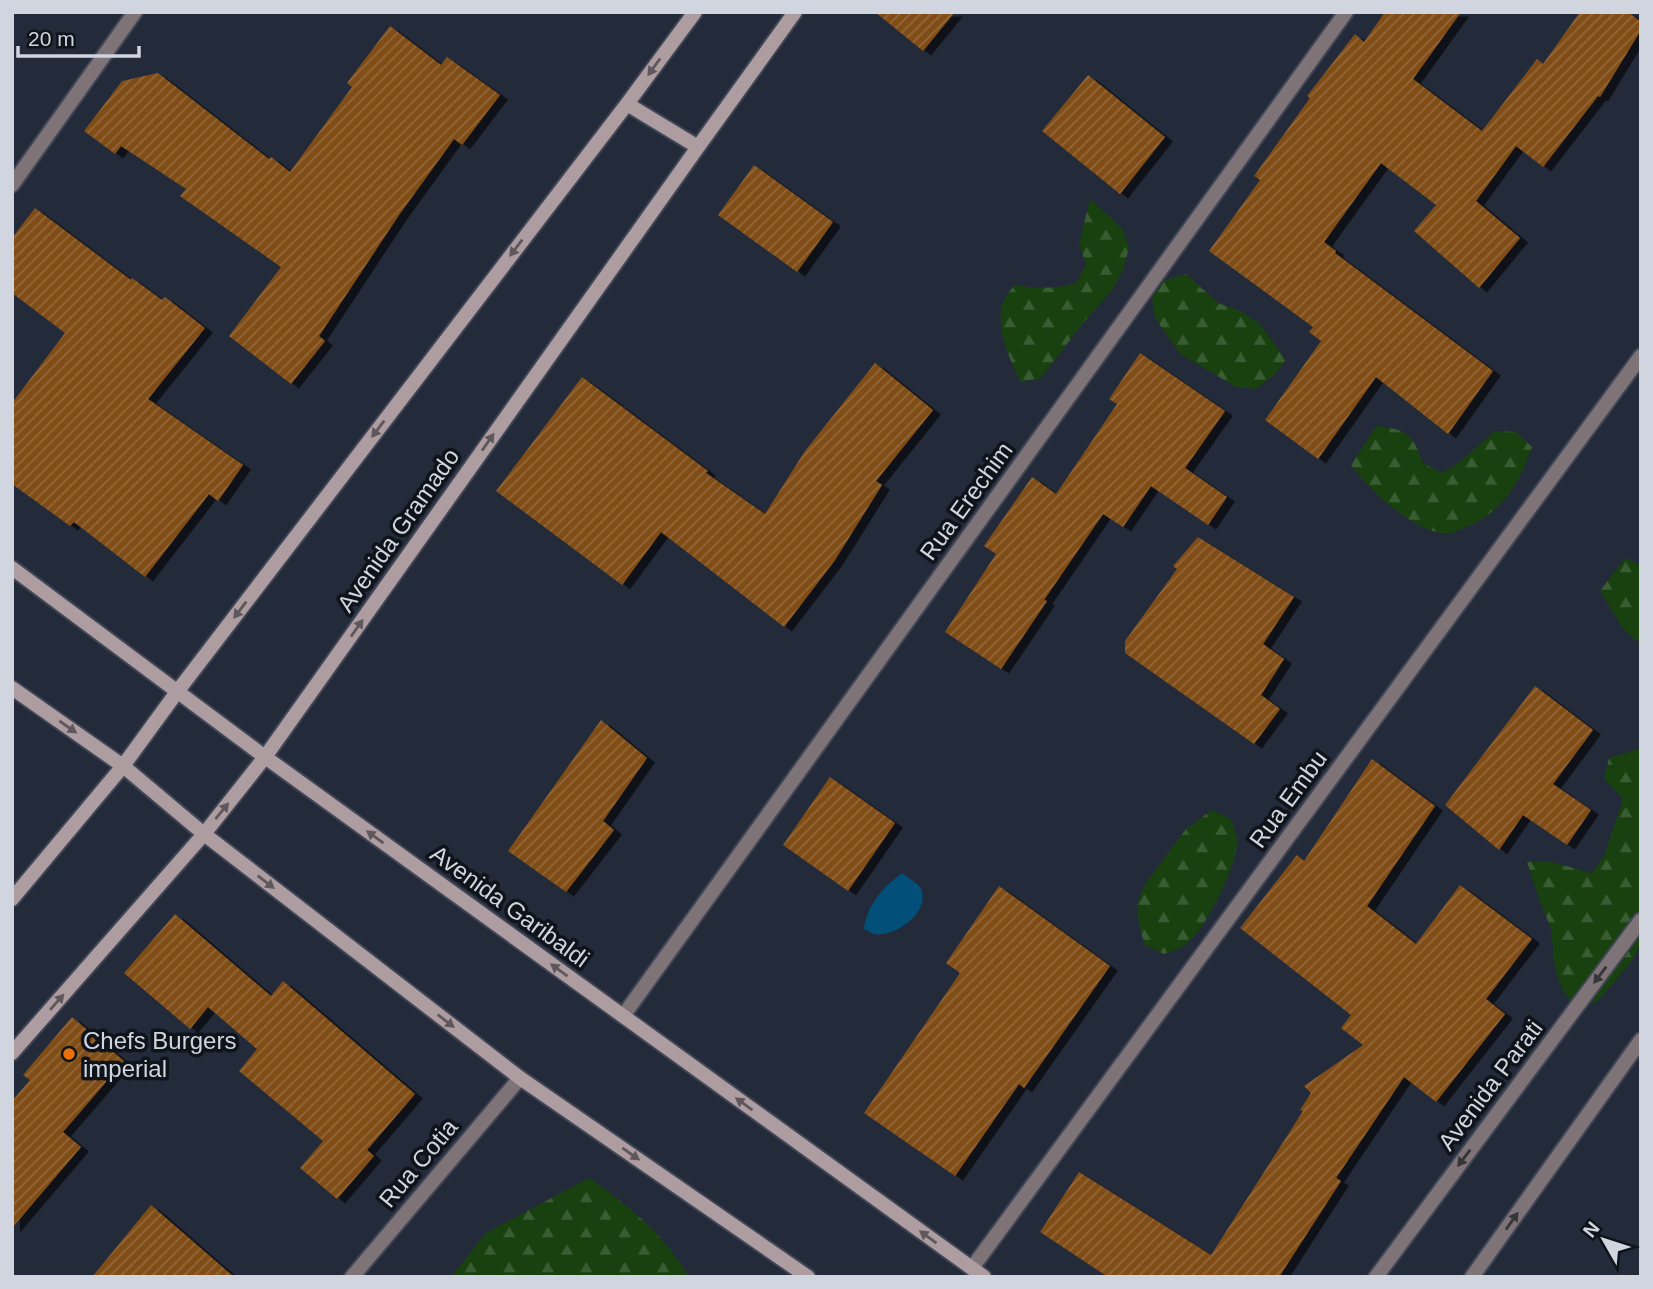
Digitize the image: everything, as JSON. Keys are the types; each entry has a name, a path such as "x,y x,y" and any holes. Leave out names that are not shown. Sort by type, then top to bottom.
{"street":[{"path":"12,185 135,12"},
{"path":"12,899 123,766 695,12"},
{"name":"Avenida Gramado","path":"12,1053 204,834 265,757 795,12"},
{"name":"Rua Erechim","path":"623,1016 1346,12"},
{"path":"627,104 698,147"},
{"name":"Rua Embu","path":"978,1273 1641,356"},
{"name":"Avenida Garibaldi","path":"12,568 265,757 978,1273"},
{"path":"12,688 123,766 204,834 520,1078 808,1277"},
{"name":"Avenida Parati","path":"1376,1277 1641,920"},
{"path":"1472,1277 1641,1040"},
{"name":"Rua Cotia","path":"352,1277 520,1078"}],"green space":[{"path":"1090,199 1122,228 1129,248 1123,270 1113,289 1041,378 1021,382 1002,331 1000,320 1004,300 1014,285 1045,288 1076,283 1086,264 1079,244"},
{"path":"1186,274 1218,303 1240,311 1259,323 1286,360 1274,375 1256,389 1236,387 1180,354 1155,318 1152,297 1165,280"},
{"path":"1376,426 1395,429 1407,435 1416,445 1423,463 1442,473 1461,461 1495,431 1516,432 1532,447 1515,484 1500,505 1466,527 1451,533 1438,532 1409,520 1369,486 1351,465"},
{"path":"1625,558 1641,565 1641,644 1624,630 1600,591"},
{"path":"1641,748 1641,945 1630,963 1597,1002 1576,1008 1562,989 1555,969 1551,928 1527,862 1548,861 1592,873 1604,856 1623,799 1604,778 1609,758"},
{"path":"1212,810 1232,820 1237,842 1232,866 1210,913 1193,938 1183,946 1164,954 1145,945 1139,926 1137,904 1145,884 1186,829"},
{"path":"589,1178 645,1222 668,1247 689,1277 451,1277 486,1233"}],"water":[{"path":"902,873 920,887 923,896 917,913 910,921 892,932 874,934 864,929 877,897"}],"building":[{"path":"875,12 955,12 923,51"},
{"path":"1385,12 1461,12 1413,79 1482,131 1537,59 1543,64 1580,12 1628,12 1641,22 1641,30 1600,97 1598,96 1543,167 1516,146 1476,201 1520,238 1479,288 1414,231 1436,205 1381,163 1324,242 1493,371 1448,434 1376,377 1318,459 1265,420 1321,341 1309,332 1313,327 1209,251 1260,180 1254,176 1310,98 1307,96 1355,34 1364,42"},
{"path":"390,26 441,65 447,57 500,95 462,145 454,139 399,215 319,336 325,341 291,384 229,336 281,267 180,196 186,189 121,146 115,154 84,131 122,81 158,73 269,159 271,157 290,172 352,87 347,83"},
{"path":"1088,75 1165,137 1120,194 1042,131"},
{"path":"754,165 833,222 797,272 718,215"},
{"path":"35,208 131,280 132,278 162,300 165,297 205,328 148,399 243,465 218,501 209,494 145,577 74,522 70,526 12,484 12,403 65,333 12,293 12,238"},
{"path":"1140,353 1225,411 1185,468 1227,497 1208,525 1151,486 1123,527 1103,514 1001,669 945,632 996,554 984,546 1032,477 1056,494 1117,404 1109,399"},
{"path":"875,363 933,410 876,481 882,485 835,560 784,627 661,532 622,585 496,491 582,377 708,471 706,473 765,514 805,451"},
{"path":"1198,537 1294,597 1263,644 1284,659 1261,695 1280,709 1254,744 1125,653 1125,641 1177,569 1173,566"},
{"path":"1535,686 1593,730 1553,784 1591,810 1567,845 1523,815 1499,850 1445,805"},
{"path":"601,720 647,758 603,821 614,830 566,892 508,851"},
{"path":"1372,759 1435,806 1367,906 1416,944 1460,885 1532,939 1486,999 1505,1014 1436,1102 1404,1077 1336,1178 1341,1181 1279,1277 1108,1277 1040,1232 1079,1172 1211,1255 1303,1111 1300,1110 1311,1093 1304,1086 1363,1045 1341,1028 1351,1015 1240,928 1297,855 1304,861"},
{"path":"830,777 895,823 848,891 783,845"},
{"path":"999,886 1110,966 1024,1088 1019,1084 955,1176 864,1113 960,973 946,963"},
{"path":"175,914 271,996 283,981 415,1094 367,1150 374,1156 337,1199 300,1168 323,1141 239,1071 257,1049 208,1007 190,1029 124,973"},
{"path":"72,1017 124,1061 63,1132 81,1147 12,1228 12,1101 30,1080 23,1075"},
{"path":"151,1205 234,1277 92,1277"}],"place":[{"name":"Chefs Burgers imperial","path":"69,1054"}]}
